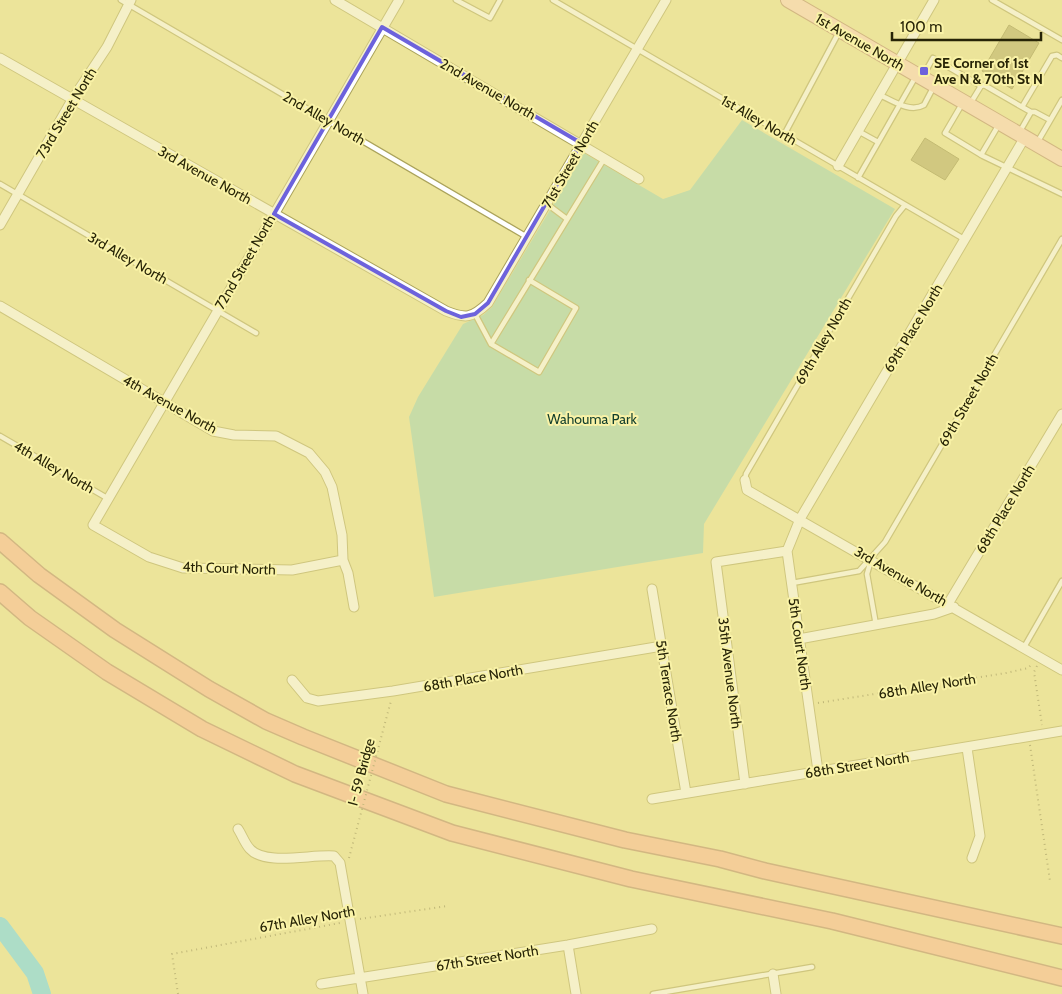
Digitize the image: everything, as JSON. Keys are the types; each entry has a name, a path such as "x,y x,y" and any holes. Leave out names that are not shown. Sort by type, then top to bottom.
{"highway":[{"path":"0,541 39,575 115,630 208,689 294,734 446,794 625,840 720,859 765,871 1062,936"},
{"path":"0,592 30,618 106,672 202,729 295,774 452,833 631,879 832,921 1062,978"}],"main road":[{"name":"1st Avenue North","path":"788,0 1062,159"}],"street":[{"name":"2nd Avenue North","path":"335,0 581,143 639,179"},
{"name":"72nd Street North","path":"93,524 398,0"},
{"name":"71st Street North","path":"475,314 488,303 666,0"},
{"path":"838,166 934,0"},
{"name":"73rd Street North","path":"0,225 72,100 106,47 127,1"},
{"name":"3rd Avenue North","path":"0,58 446,311 465,316 475,314"},
{"name":"69th Place North","path":"800,519 1007,167 1027,138"},
{"name":"4th Avenue North","path":"0,306 214,431 234,435 276,436 309,453 325,472 332,487 342,535 343,560 348,572 354,608"},
{"name":"68th Place North","path":"951,605 1062,414"},
{"name":"3rd Avenue North","path":"745,480 747,490 872,559 1023,649 1062,670"},
{"path":"787,551 800,519"},
{"name":"4th Court North","path":"93,524 149,557 183,568 292,570 343,560"},
{"name":"35th Avenue North","path":"745,784 716,562 787,551"},
{"name":"5th Court North","path":"787,551 818,771"},
{"name":"5th Terrace North","path":"652,590 686,793"},
{"path":"799,639 934,614 951,605"},
{"name":"68th Place North","path":"292,680 307,698 318,701 393,691 662,646"},
{"name":"68th Street North","path":"652,799 1029,738 1062,731"},
{"path":"967,748 980,836 972,858"},
{"path":"238,829 250,850 260,856 280,859 318,854 334,856 340,863 362,994"},
{"name":"67th Street North","path":"321,984 568,945 652,929"},
{"path":"568,945 576,994"},
{"path":"773,974 776,994"}],"lane":[{"path":"456,0 490,18 500,0"},
{"name":"1st Alley North","path":"553,0 965,240"},
{"path":"992,0 1062,40"},
{"name":"2nd Alley North","path":"127,1 528,237"},
{"path":"784,134 840,30"},
{"path":"1022,107 1052,56 1057,55 1062,58"},
{"path":"858,178 900,105 933,58 980,86 1050,120"},
{"path":"880,95 900,105 916,108 924,106 935,85"},
{"path":"980,86 945,133 982,155 1062,194"},
{"path":"1027,138 1050,120 1062,100"},
{"path":"1027,138 1031,112"},
{"path":"982,155 1000,122"},
{"path":"858,131 878,142"},
{"path":"492,344 529,280 605,158"},
{"name":"3rd Alley North","path":"0,184 256,333"},
{"path":"547,204 567,219"},
{"name":"69th Alley North","path":"745,480 746,474 771,430 896,216 905,205"},
{"name":"69th Street North","path":"872,559 890,534 1062,239"},
{"path":"475,314 492,344 540,372 576,308 529,280"},
{"name":"4th Alley North","path":"0,436 107,498"},
{"path":"792,583 859,571 872,559"},
{"path":"872,559 867,574 876,625"},
{"path":"1023,649 1062,581"},
{"path":"653,994 812,967"}],"path":[{"name":"68th Alley North","path":"809,705 1006,673 1028,668 1040,657"},
{"path":"1040,657 1034,672 1043,734"},
{"name":"I- 59 Bridge","path":"348,858 393,691"},
{"path":"1029,738 1050,881"},
{"name":"67th Alley North","path":"178,994 172,954 350,921 447,906"}],"highlighted area":[{"path":"382,27 581,143 488,303 475,314 461,317 446,311 274,214"}],"green space":[{"name":"Wahouma Park","path":"742,120 895,209 704,524 703,553 434,597 409,417 418,397 463,324 483,315 492,307 584,153 663,199 690,190"}],"building":[{"path":"1009,25 1039,43 1012,89 982,71"},
{"path":"925,138 959,159 945,180 911,160"}],"waterway":[{"path":"0,926 35,973 42,994"}],"place":[{"name":"SE Corner of 1st Ave N & 70th St N","path":"924,71"}]}
